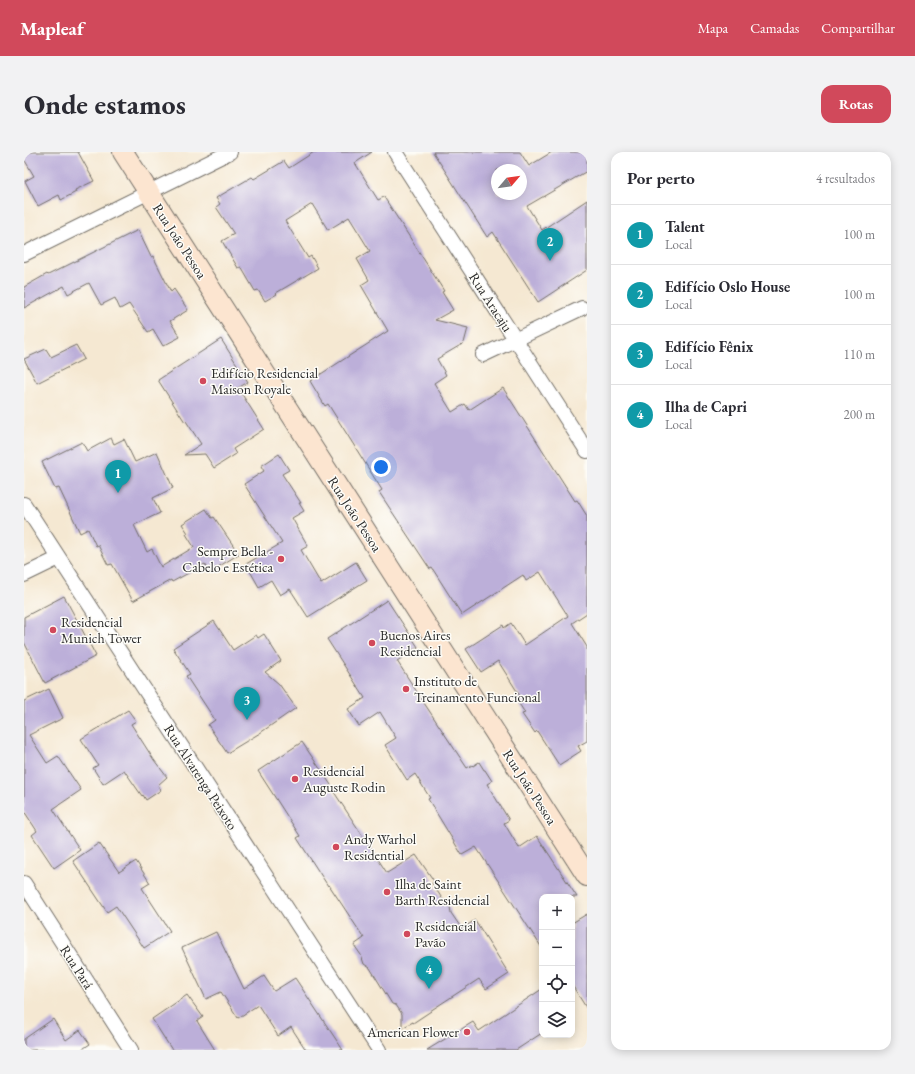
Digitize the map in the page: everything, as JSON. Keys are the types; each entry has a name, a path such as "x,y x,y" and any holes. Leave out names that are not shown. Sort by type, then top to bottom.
{"street":[{"name":"Rua João Pessoa","path":"123,152 587,876"},
{"path":"24,254 230,152"},
{"name":"Rua Aracaju","path":"395,152 587,451"},
{"path":"484,355 582,308"},
{"name":"Rua Alvarenga Peixoto","path":"24,504 378,1050"},
{"path":"24,574 59,558"},
{"name":"Rua Pará","path":"24,883 131,1050"}],"building":[{"path":"24,152 78,152 94,181 75,190 76,192 61,200 59,195 38,206 25,181 34,176 24,159"},
{"path":"314,152 372,152 355,163 378,200 384,197 444,291 442,292 453,310 435,320 468,328 464,343 437,359 446,375 434,383 452,412 465,404 469,410 503,388 575,501 577,500 587,516 587,613 572,623 587,647 587,741 578,746 581,751 559,765 537,731 535,733 522,714 525,713 516,699 520,696 498,661 481,672 466,649 503,625 504,628 511,623 525,645 568,616 540,572 526,581 523,575 462,615 432,568 430,569 379,492 382,490 328,404 325,406 310,381 388,331 361,285 369,280 357,259 370,251 349,217 328,230 312,204 285,221 308,258 311,256 318,268 265,301 258,290 255,291 241,267 238,268 222,241 234,234 216,207 220,204 216,198 252,177 254,179 284,161 289,168"},
{"path":"433,152 520,152 529,166 552,152 587,152 587,171 527,206 542,230 587,200 587,270 538,302 493,232 487,237"},
{"path":"138,230 151,257 153,256 171,292 174,289 188,310 170,321 180,337 163,346 153,329 148,332 129,304 120,309 115,298 101,305 89,283 68,294 64,286 24,308 24,287 47,274 48,275"},
{"path":"221,339 248,382 238,388 264,429 233,449 236,454 214,468 205,454 184,455 201,444 158,380"},
{"path":"76,345 84,359 37,383 24,359 46,349 51,357"},
{"path":"111,438 114,444 124,439 135,462 157,452 173,488 153,498 160,513 134,525 147,552 152,549 161,567 194,547 182,524 206,509 212,518 214,517 239,554 210,572 205,564 172,582 171,580 133,601 112,564 108,565 98,545 96,546 88,529 80,533 59,488 55,489 42,462 82,442 87,451"},
{"path":"279,454 289,470 282,474 301,503 299,503 304,511 292,518 308,546 301,550 321,584 356,562 367,580 308,617 290,589 280,595 271,580 259,587 246,564 282,543 244,484 264,471 261,466"},
{"name":"Residencial Munich Tower","path":"64,596 96,656 45,683 24,642 24,617"},
{"path":"387,600 418,647 397,661 467,768 479,762 485,770 492,781 487,784 509,820 504,823 519,848 537,836 577,897 575,897 575,894 539,894 539,943 476,847 462,855 428,799 430,798 415,774 407,780 385,745 396,738 380,712 359,726 348,709 365,698 327,639"},
{"path":"214,621 233,650 256,635 258,638 264,634 281,661 265,672 279,684 296,708 260,733 227,753 208,725 215,720 186,676 190,674 173,648"},
{"path":"49,689 63,718 29,735 47,763 58,756 81,790 53,809 80,850 54,868 32,835 37,831 24,811 24,701"},
{"path":"128,710 136,721 131,724 154,760 167,777 158,785 161,790 146,800 124,770 103,784 93,768 98,765 81,739"},
{"path":"302,742 387,873 416,855 434,881 432,883 443,900 450,907 451,913 462,929 475,920 509,974 486,989 479,979 413,1023 402,1028 402,1014 396,1005 392,1004 370,968 364,964 361,955 354,945 364,938 297,838 300,836 258,771"},
{"path":"99,843 119,872 136,861 150,883 142,888 170,931 144,948 116,906 107,912 73,861"},
{"path":"587,914 587,1009 575,990 575,921"},
{"path":"216,932 244,989 264,976 274,991 295,978 343,1050 306,1050 291,1027 278,1036 258,1005 238,1018 221,992 206,999 182,948"},
{"path":"539,991 539,1035 516,1050 427,1050 473,1022 479,1031"},
{"path":"187,995 203,1017 197,1021 215,1050 172,1050 152,1019"},
{"path":"53,1019 66,1040 80,1030 90,1044 81,1050 24,1050 24,1039"}],"place":[{"name":"Edifício Oslo House","path":"550,261"},
{"name":"Edifício Residencial Maison Royale","path":"203,381"},
{"name":"Talent","path":"118,493"},
{"name":"Sempre Bella - Cabelo e Estética","path":"281,559"},
{"name":"Residencial Munich Tower","path":"53,630"},
{"name":"Buenos Aires Residencial","path":"372,643"},
{"name":"Instituto de Treinamento Funcional","path":"406,689"},
{"name":"Edifício Fênix","path":"247,720"},
{"name":"Residencial Auguste Rodin","path":"295,779"},
{"name":"Andy Warhol Residential","path":"336,847"},
{"name":"Ilha de Saint Barth Residencial","path":"387,892"},
{"name":"Residencial Pavão","path":"407,934"},
{"name":"Ilha de Capri","path":"429,989"},
{"name":"American Flower","path":"467,1032"}]}
